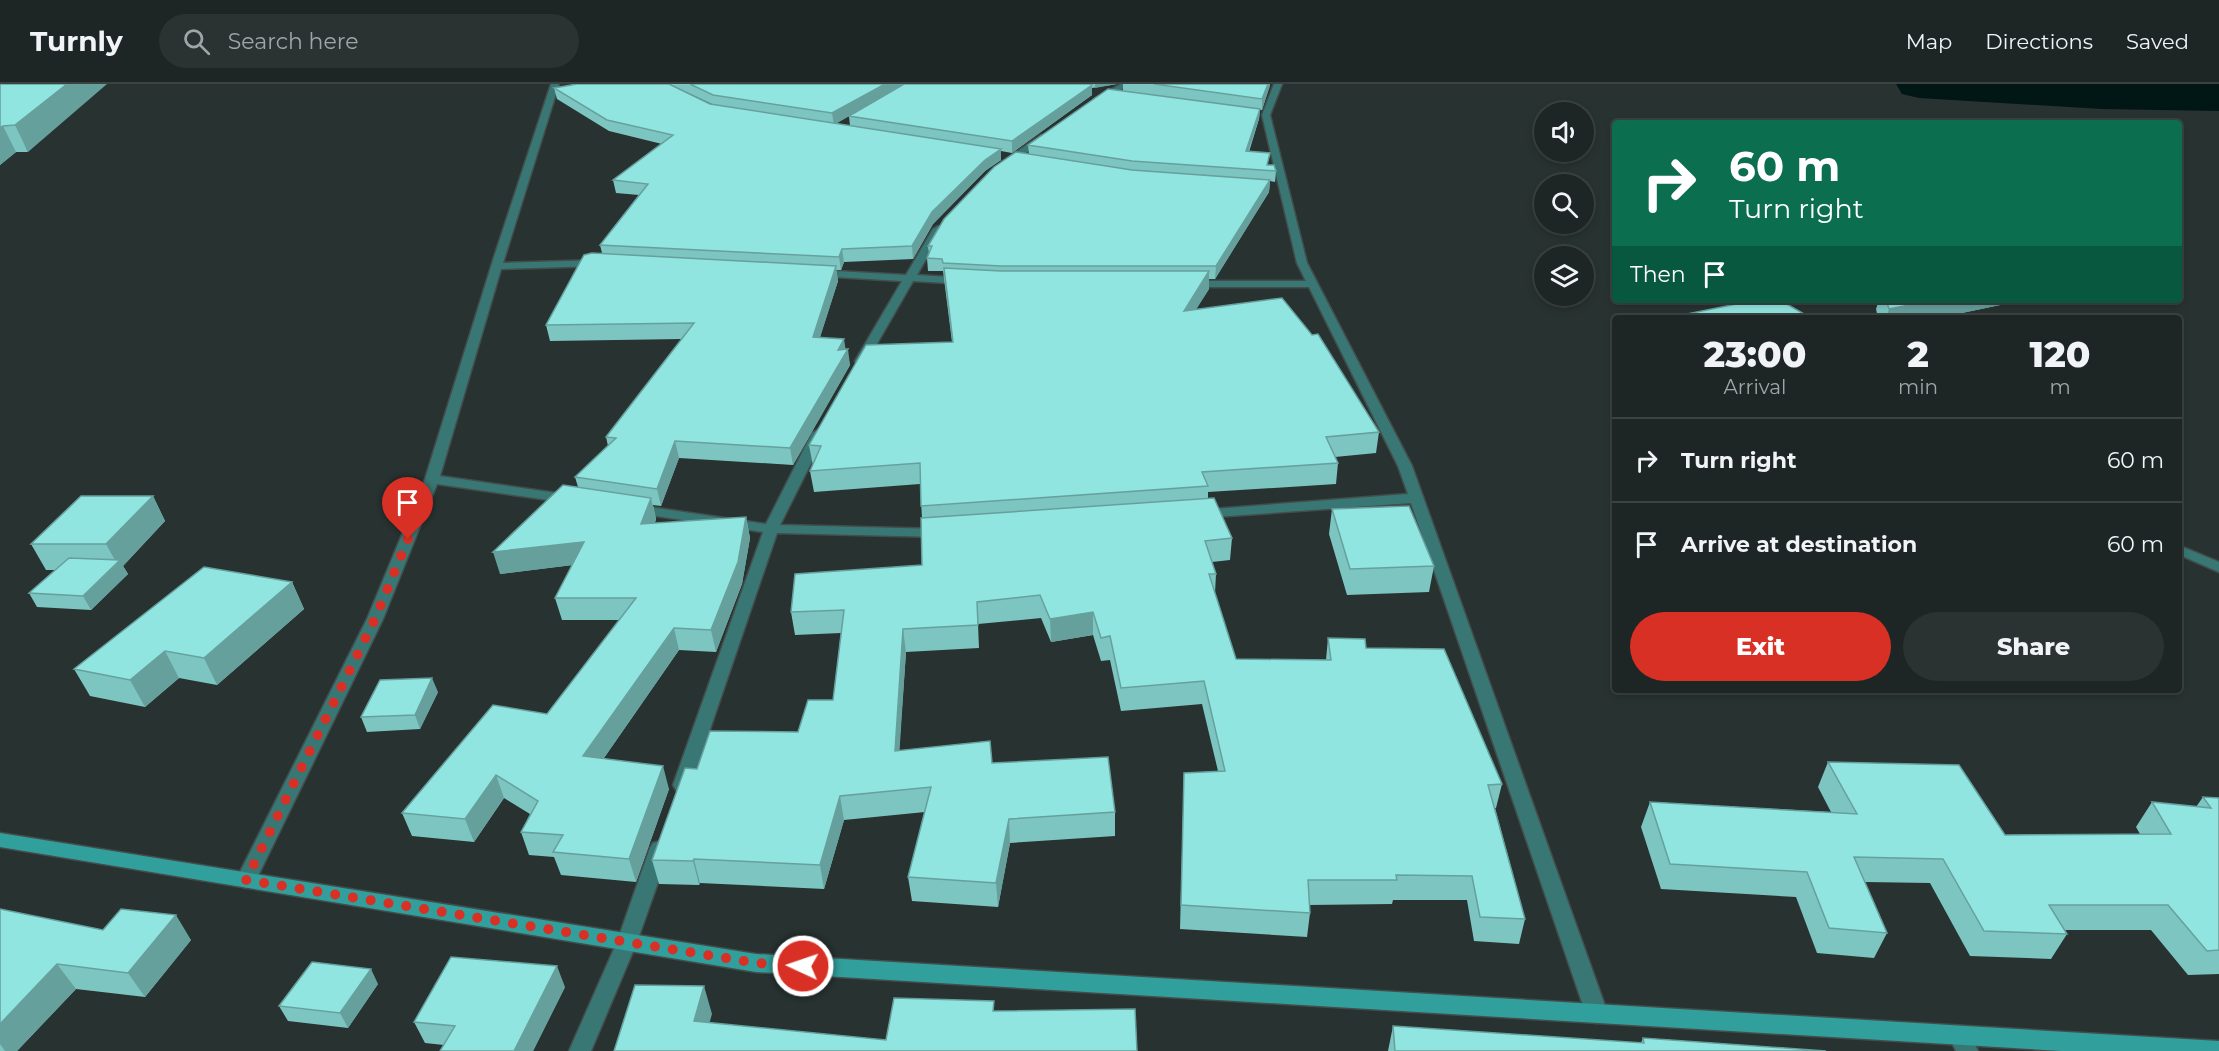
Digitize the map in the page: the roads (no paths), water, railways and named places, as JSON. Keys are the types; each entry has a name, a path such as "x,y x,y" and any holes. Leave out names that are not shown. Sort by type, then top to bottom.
{"main road":[{"path":"0,840 756,963 1597,1014 1963,1043 2219,1051"}],"street":[{"path":"246,880 375,619 432,479 555,84"},
{"path":"1278,84 1261,114 1278,186 1302,263 1405,466 1597,1014"},
{"path":"1085,108 1099,94 1127,91"},
{"path":"990,175 1055,129"},
{"path":"852,376 939,228 946,220"},
{"path":"498,266 614,263"},
{"path":"803,272 979,282"},
{"path":"1181,284 1312,284"},
{"path":"678,797 771,529 829,415"},
{"path":"432,479 584,501"},
{"path":"1189,515 1416,498"},
{"path":"619,507 771,529 927,534 950,532"},
{"path":"2182,551 2219,567"},
{"path":"580,1051 627,942 666,830"}],"waterway":[{"path":"1919,84 2102,95 2219,97"}]}
